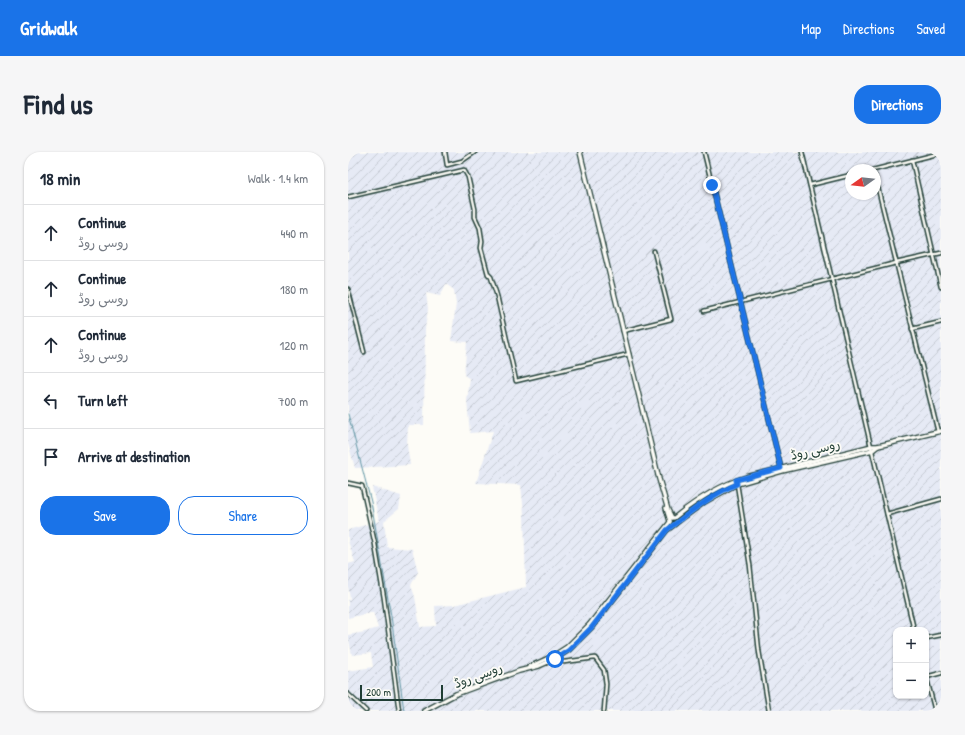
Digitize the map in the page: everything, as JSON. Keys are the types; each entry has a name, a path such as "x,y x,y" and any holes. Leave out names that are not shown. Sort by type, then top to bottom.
{"main road":[{"path":"580,152 659,479 672,524 676,524"},
{"name":"روسی روڈ","path":"519,671 539,666 555,659 569,650 592,627 667,530 703,503 737,482 878,446 940,432"},
{"name":"روسی روڈ","path":"424,711 456,694 519,671 553,656 567,647 589,625 672,520 703,497 737,482 781,468 872,448"}],"street":[{"path":"445,152 447,165 462,162 474,152"},
{"path":"704,152 781,468"},
{"path":"802,152 913,627"},
{"path":"881,168 941,153"},
{"path":"912,160 941,287"},
{"path":"348,197 464,170 468,177 475,209 475,217 481,234 481,248 488,274 491,278 497,296 516,380 629,354"},
{"path":"810,185 845,176"},
{"path":"881,200 912,329 940,432"},
{"path":"623,331 671,319 654,251"},
{"path":"704,311 941,253"},
{"path":"348,289 364,352"},
{"path":"912,329 941,322"},
{"path":"737,482 750,565 759,651 769,711"},
{"path":"348,483 362,486 375,544 384,598 399,711"},
{"path":"887,514 941,499"},
{"path":"929,637 941,635"},
{"path":"555,659 564,662 595,658 604,670 606,684 604,711"},
{"path":"929,675 941,673"},
{"path":"929,688 935,711"},
{"path":"348,694 366,711"}],"shaded area":[{"path":"348,152 941,152 941,711 348,711 348,671 373,667 371,653 352,655 348,635 378,628 373,612 348,618 348,600 350,599 348,586 348,564 355,562 348,541 348,530 379,521 372,487 401,496 399,509 384,521 387,547 412,549 418,572 411,585 415,597 420,627 436,626 435,606 454,605 526,587 524,513 521,485 476,483 493,431 470,433 467,401 470,379 464,375 467,342 451,341 456,304 454,290 446,284 440,296 426,293 428,309 425,329 424,425 408,425 407,445 410,465 355,468 348,443"}],"waterway":[{"path":"348,414 371,502 391,616 404,711"}],"route":[{"path":"555,659 569,650 592,627 667,530 703,503 737,484 736,480 781,468 712,185"}]}
